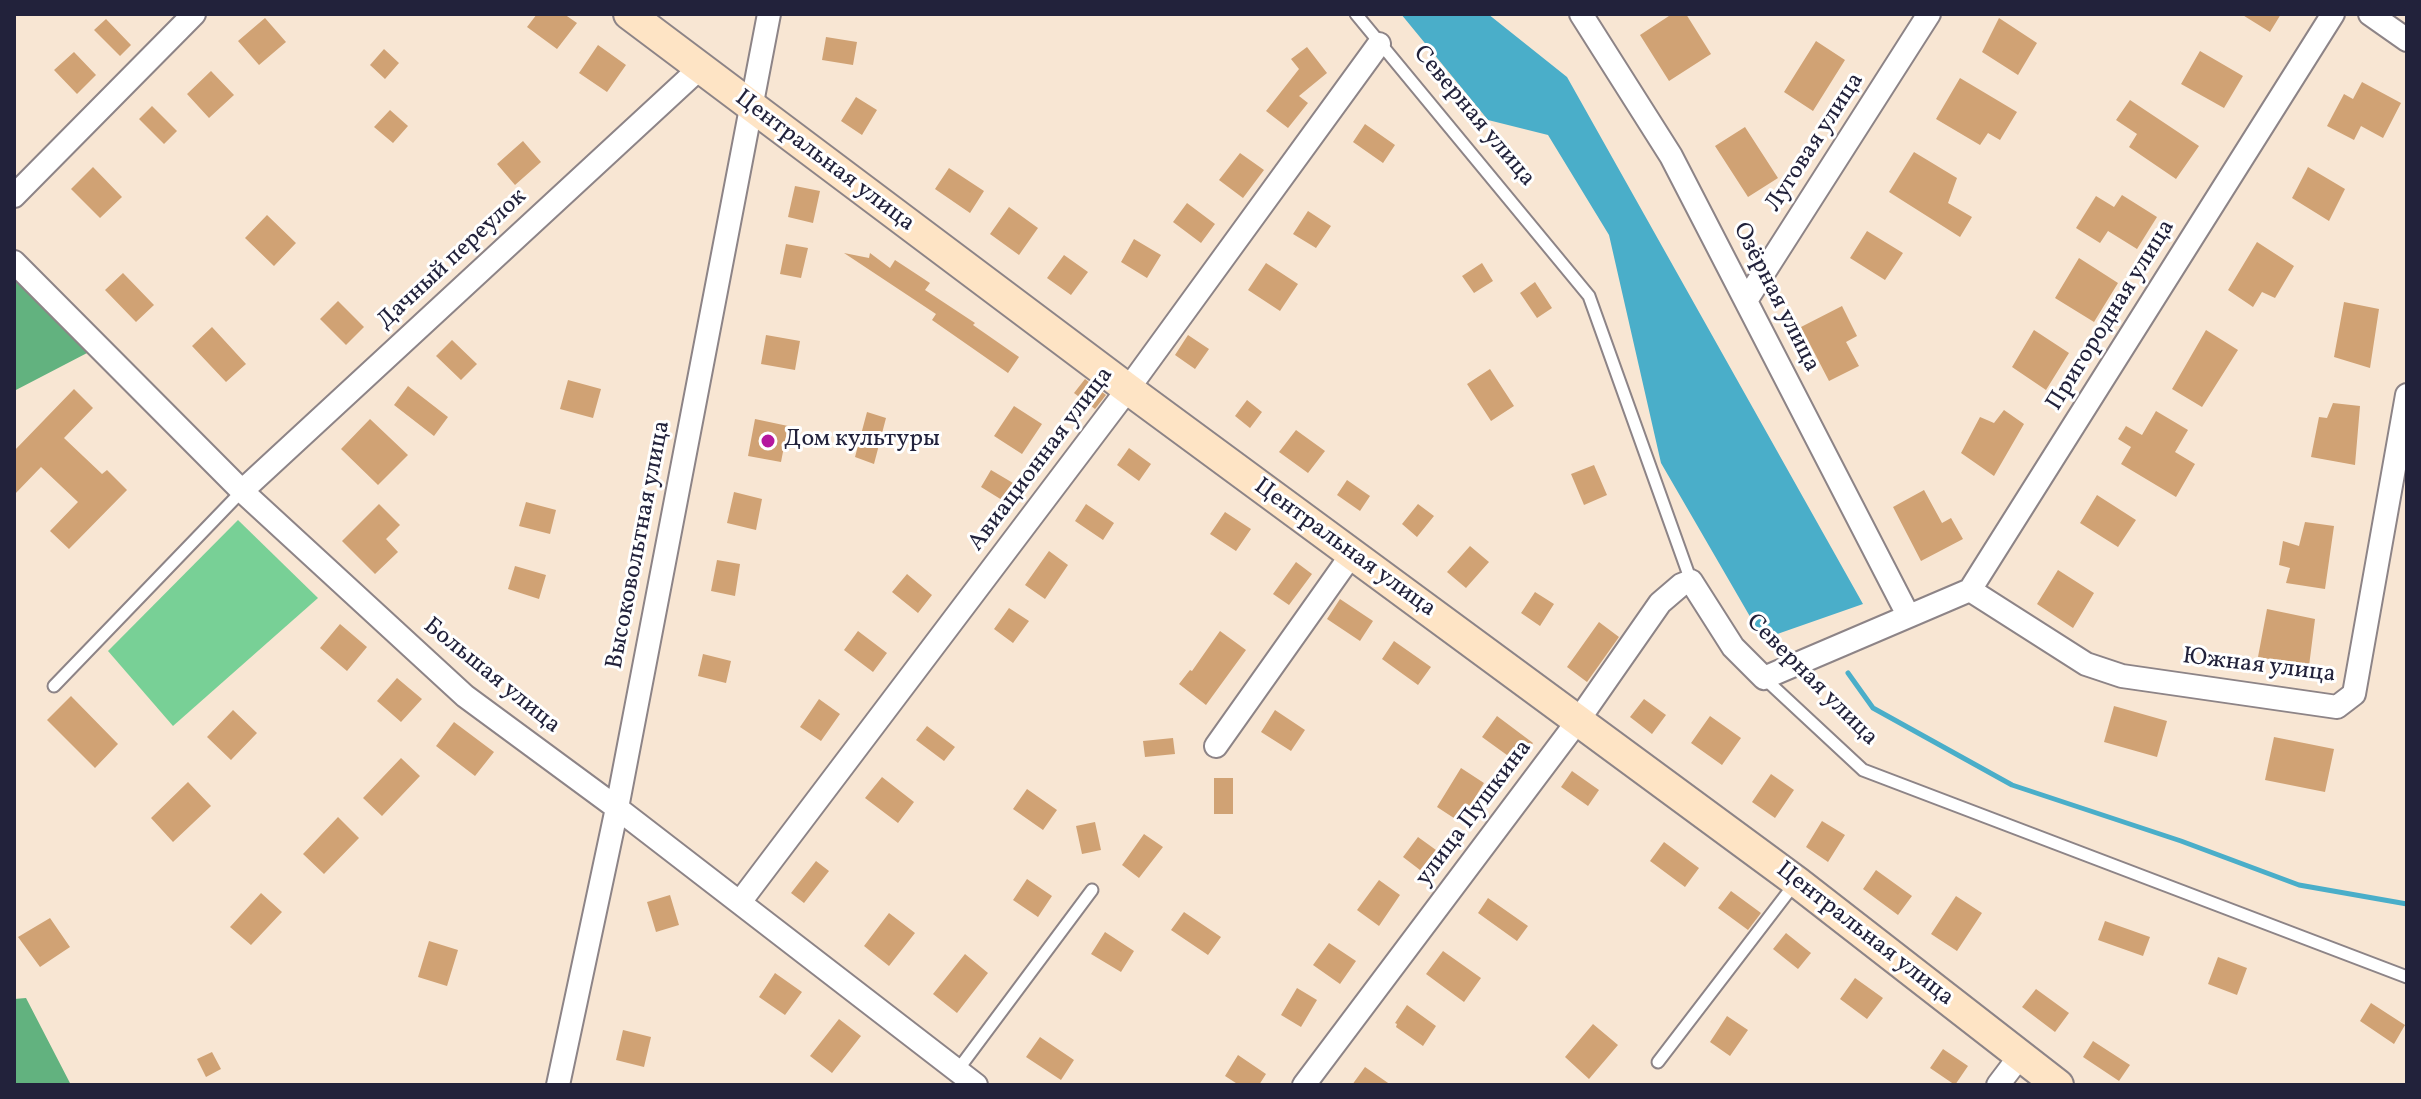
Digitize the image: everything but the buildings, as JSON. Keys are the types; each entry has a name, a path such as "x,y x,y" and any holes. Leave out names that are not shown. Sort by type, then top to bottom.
{"street":[{"path":"14,196 194,14"},
{"name":"Центральная улица","path":"629,14 1128,389 1797,882 2058,1085"},
{"name":"Высоковольтная улица","path":"558,1085 617,808 769,14"},
{"name":"Озёрная улица","path":"1581,14 1671,156 1908,615"},
{"name":"Луговая улица","path":"1747,299 1929,14"},
{"name":"Пригородная улица","path":"1970,590 2333,14"},
{"path":"2370,14 2407,40"},
{"name":"Авиационная улица","path":"740,902 1128,389 1379,44"},
{"name":"Дачный переулок","path":"242,491 700,68"},
{"name":"Большая улица","path":"14,262 242,491 465,696 617,808 976,1085"},
{"name":"Южная улица","path":"1970,590 2086,664 2122,676 2337,707 2354,694 2407,395"},
{"path":"1216,746 1352,554"},
{"name":"Северная улица","path":"1691,581 1733,647 1764,678"},
{"name":"улица Пушкина","path":"1304,1085 1577,722 1660,603 1681,585 1691,581"},
{"path":"1764,678 1970,590"},
{"path":"1998,1085 2020,1056"}],"lane":[{"name":"Северная улица","path":"1356,14 1589,296 1691,581"},
{"path":"54,686 242,491"},
{"name":"Северная улица","path":"1764,678 1863,770 2407,977"},
{"path":"1658,1062 1797,882"},
{"path":"957,1071 1092,890"}],"green space":[{"path":"14,274 89,352 14,391"},
{"path":"238,520 318,598 173,726 108,651"},
{"path":"26,998 71,1085 14,1085 14,999"}],"water":[{"path":"1401,14 1488,14 1567,77 1863,604 1763,639 1661,463 1609,235 1548,135 1488,120"}],"waterway":[{"path":"1848,673 1873,708 2012,785 2181,841 2299,885 2407,904"}],"place":[{"name":"Дом культуры","path":"768,441"}]}
